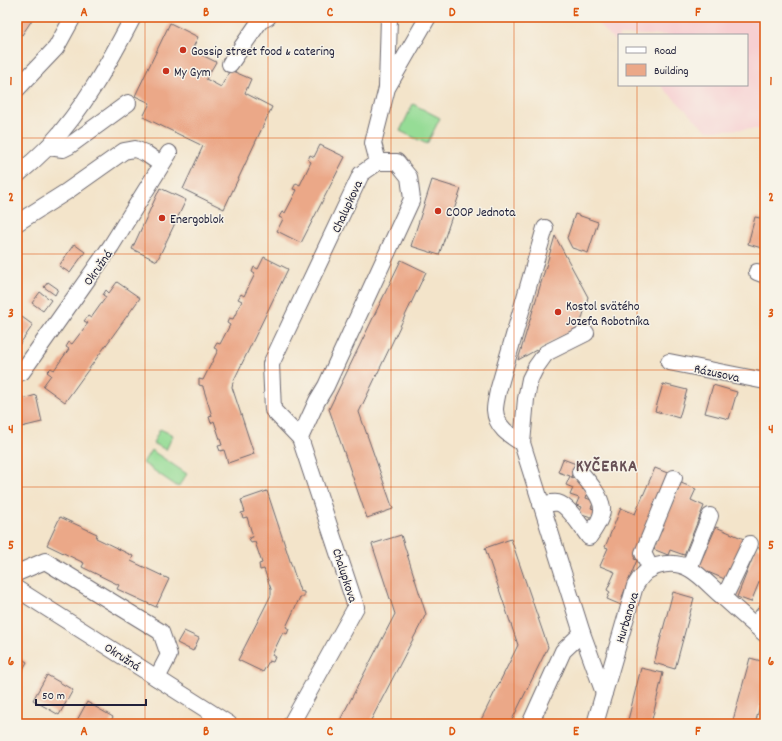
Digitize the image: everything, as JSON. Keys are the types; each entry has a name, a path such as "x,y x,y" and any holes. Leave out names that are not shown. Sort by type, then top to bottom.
{"street":[{"path":"17,89 56,48 73,17"},
{"path":"19,169 48,147 74,116 99,80 133,17"},
{"path":"230,64 260,21 268,17"},
{"path":"300,438 317,401 326,386 412,199 409,178 397,162 378,162 373,143 387,88 389,17"},
{"path":"387,88 428,17"},
{"path":"48,147 63,149 69,146 128,103"},
{"name":"Okružná","path":"17,223 66,192 124,151 135,149 165,159 111,246 22,372 17,374"},
{"name":"Chalupkova","path":"291,724 356,607 300,438 273,410 271,364 361,174 378,162"},
{"path":"522,443 510,436 498,422 495,410 498,391 545,228"},
{"path":"586,333 546,354 536,367 530,379 526,399 522,443 582,633 604,693"},
{"name":"Rázusova","path":"669,362 765,381"},
{"path":"541,504 558,503 568,509 589,537 595,529 603,510 598,496 580,472"},
{"path":"651,569 643,553 674,478"},
{"path":"689,568 710,516"},
{"path":"724,598 750,544"},
{"path":"17,573 45,561 162,632 169,655 157,678"},
{"name":"Hurbanova","path":"595,724 635,586 642,575 651,569 660,565 670,564 689,568 760,630 765,612"},
{"name":"Okružná","path":"17,589 229,724"},
{"path":"530,724 563,651 582,633"}],"shaded area":[{"path":"591,17 765,17 765,129 706,130 661,86 748,86 748,34 618,34 618,44"}],"green space":[{"path":"413,104 440,118 427,144 400,131"},
{"path":"160,429 173,435 166,450 153,443"},
{"path":"151,450 187,474 178,487 143,463"}],"building":[{"path":"17,17 34,17 22,35 17,32"},
{"path":"170,23 198,37 192,50 216,62 206,79 221,87 230,70 251,79 245,93 272,107 224,209 183,189 203,146 143,117 150,103 135,96"},
{"path":"320,145 345,157 301,243 277,231 283,219 279,217 282,212 285,213 297,190 293,189 296,183 300,185 311,162 308,160 310,155 314,157"},
{"name":"COOP Jednota","path":"432,180 461,189 439,255 411,246"},
{"name":"Energoblok","path":"160,188 186,200 157,261 132,249"},
{"path":"575,214 598,222 588,253 572,248 567,238"},
{"path":"755,217 765,219 765,249 748,244"},
{"name":"Kostol svätého Jozefa Robotníka","path":"555,236 588,297 580,326 518,360"},
{"path":"74,244 85,252 70,273 59,266"},
{"path":"264,257 288,269 233,382 232,387 254,454 228,463 224,450 220,451 218,446 222,445 214,421 211,423 209,417 212,416 203,386 199,385 199,379 203,380 218,350 214,348 217,343 220,344 230,325 227,323 229,318 233,319 242,301 238,299 241,294 244,296 255,274 252,272 254,267 258,269"},
{"path":"401,260 426,272 359,412 393,509 367,518 329,409"},
{"path":"48,282 58,289 55,295 44,287"},
{"path":"117,282 140,298 65,402 43,386 51,375 47,372 51,368 54,370 69,349 66,347 69,342 72,344 88,323 84,321 88,316 91,318 106,297 103,295 106,290 109,293"},
{"path":"40,292 51,300 43,311 32,303"},
{"path":"22,317 33,325 17,348 17,324"},
{"path":"663,384 687,390 679,418 655,411"},
{"path":"713,385 737,392 729,419 705,413"},
{"path":"22,395 23,399 36,395 42,422 17,428 17,396"},
{"path":"563,459 576,464 571,477 584,482 582,489 588,491 586,498 594,501 591,508 597,510 594,518 579,513 582,507 576,505 579,498 570,495 573,488 566,485 570,476 558,472"},
{"path":"655,468 670,474 634,559 637,560 622,597 624,598 621,605 607,599 610,592 607,590 615,572 600,566 608,548 605,547 621,508 635,514"},
{"path":"681,483 696,489 691,500 704,506 684,555 670,550 668,555 653,549"},
{"path":"267,491 300,591 304,592 304,597 300,597 286,627 289,629 287,634 283,632 272,655 275,657 273,662 269,661 263,672 238,660 271,595 271,589 264,569 260,570 259,564 262,563 255,542 251,543 249,538 253,537 247,517 243,518 241,513 245,512 241,500"},
{"path":"60,517 97,534 96,538 133,556 131,561 169,579 156,607 117,589 119,585 82,567 84,563 47,545"},
{"path":"716,527 744,539 727,580 698,568"},
{"path":"401,535 426,614 369,724 338,724 395,614 372,544"},
{"path":"511,539 548,647 510,724 479,724 518,645 485,548"},
{"path":"757,547 765,551 765,568 751,602 737,597"},
{"path":"673,592 694,598 675,669 654,663"},
{"path":"184,631 199,638 193,651 177,643"},
{"path":"17,656 27,662 17,680"},
{"path":"750,658 765,662 765,687 755,724 732,724"},
{"path":"641,668 663,673 651,724 627,724"},
{"path":"47,675 73,690 59,715 33,700"},
{"path":"87,702 113,717 109,724 75,724"}],"place":[{"name":"Gossip street food & catering","path":"183,50"},
{"name":"My Gym","path":"166,71"},
{"name":"COOP Jednota","path":"438,211"},
{"name":"Energoblok","path":"162,218"},
{"name":"Kostol svätého Jozefa Robotníka","path":"558,312"}],"district":[{"name":"KYČERKA","path":"607,465"}]}
